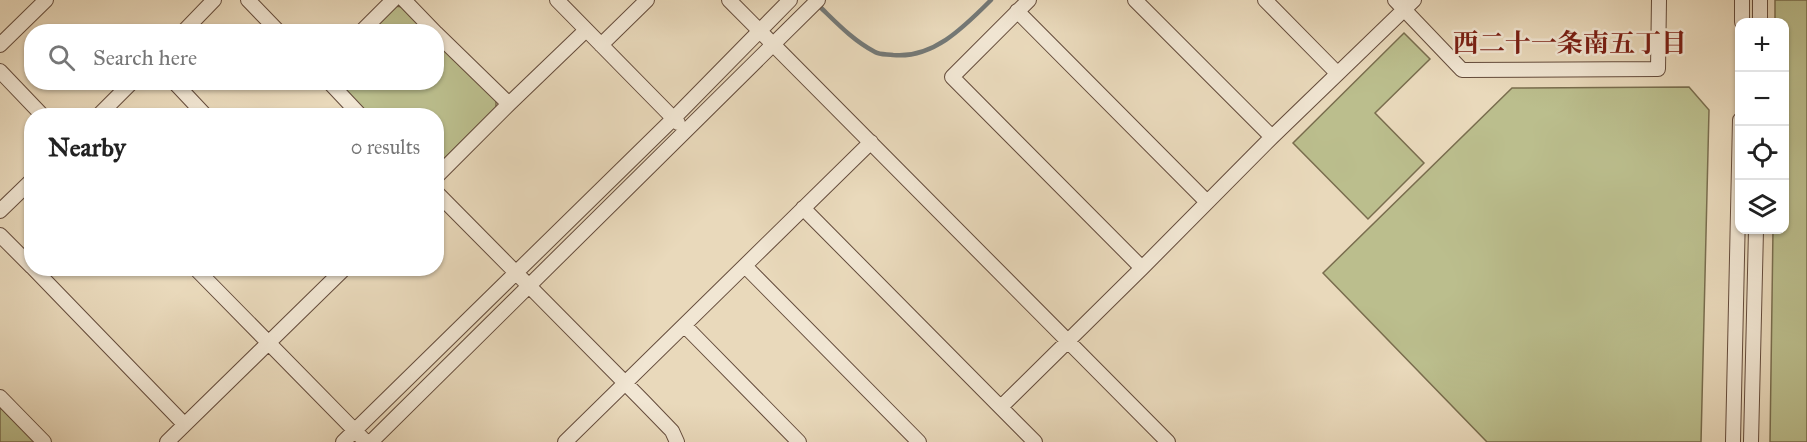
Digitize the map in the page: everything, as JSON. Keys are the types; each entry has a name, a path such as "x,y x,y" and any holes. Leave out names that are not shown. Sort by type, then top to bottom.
{"street":[{"path":"0,45 46,0"},
{"path":"191,24 214,0"},
{"path":"248,0 271,24"},
{"path":"369,24 393,0"},
{"path":"404,0 428,24"},
{"path":"557,0 686,131"},
{"path":"602,45 647,0"},
{"path":"729,0 1168,442"},
{"path":"343,442 674,118 790,0"},
{"path":"371,442 818,0"},
{"path":"1029,0 952,77 1142,268"},
{"path":"1135,0 1272,137"},
{"path":"1265,0 1337,73"},
{"path":"1000,407 1142,268 1405,3 1462,70 1658,69 1659,0"},
{"path":"1742,0 1742,18"},
{"path":"1760,0 1760,18"},
{"path":"1017,11 1207,202"},
{"path":"444,169 586,30"},
{"path":"444,40 508,104"},
{"path":"0,71 35,108"},
{"path":"106,108 124,90"},
{"path":"182,90 198,108"},
{"path":"337,90 353,108"},
{"path":"1732,442 1740,126"},
{"path":"565,442 871,142"},
{"path":"0,211 24,188"},
{"path":"444,200 626,383 672,431 677,442"},
{"path":"803,208 1035,442"},
{"path":"1751,442 1756,234"},
{"path":"0,235 24,260"},
{"path":"745,266 919,442"},
{"path":"40,276 184,424"},
{"path":"203,276 366,442"},
{"path":"166,442 337,276"},
{"path":"685,326 800,442"},
{"path":"0,398 44,442"}],"green space":[{"path":"1775,0 1807,0 1807,442 1770,442 1773,234 1789,234 1789,18 1775,18"},
{"path":"393,6 404,7 420,24 376,24"},
{"path":"1404,33 1430,59 1375,113 1424,163 1368,219 1293,143"},
{"path":"444,46 496,97 496,108 444,159 444,108 362,108 343,90 444,90"},
{"path":"1689,87 1709,110 1701,442 1487,442 1323,273 1512,88"},
{"path":"4,406 38,442 0,442 0,408"}],"waterway":[{"path":"817,4 851,36 875,52 908,55 921,52 947,39 991,0"}],"district":[{"name":"西二十一条南五丁目","path":"1570,43"}]}
